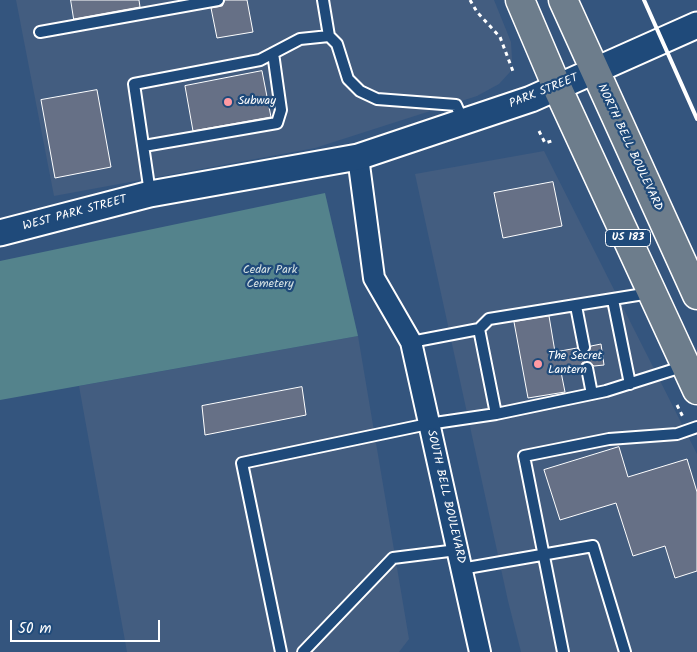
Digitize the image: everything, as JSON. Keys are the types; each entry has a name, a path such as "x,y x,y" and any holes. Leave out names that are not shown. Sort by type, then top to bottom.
{"main road":[{"name":"US 183","path":"520,0 557,87 692,378"},
{"name":"NORTH BELL BOULEVARD","path":"563,0 697,295"}],"street":[{"name":"PARK STREET","path":"358,157 531,99 697,25"},
{"name":"WEST PARK STREET","path":"0,233 150,194 358,157"},
{"name":"SOUTH BELL BOULEVARD","path":"358,157 374,278 411,342 480,652"}],"lane":[{"path":"40,32 218,0"},
{"path":"322,0 330,36 337,44 348,79 360,91 377,99 456,105 463,121"},
{"path":"150,194 134,84 260,60 300,39 330,36"},
{"path":"144,146 277,123 281,110 273,53"},
{"path":"411,342 479,329 489,319 653,292"},
{"path":"613,300 630,384"},
{"path":"576,306 584,347"},
{"path":"479,329 496,414"},
{"path":"587,368 592,394"},
{"path":"281,652 242,463 428,424 496,414 630,384 692,378"},
{"path":"563,652 524,456 609,438 677,434 697,427"},
{"path":"304,652 394,558 459,560 545,554 593,546 625,652"}],"path":[{"path":"470,0 476,12 500,38 514,74"},
{"path":"540,131 542,136"}],"shaded area":[{"path":"16,0 494,0 511,42 512,59 510,72 499,84 477,96 315,148 54,196"},
{"path":"544,151 697,454 697,652 521,652 508,601 415,174"},
{"path":"358,336 409,639 399,652 127,652 79,386"}],"green space":[{"name":"Cedar Park Cemetery","path":"325,193 358,336 0,400 0,261"}],"building":[{"path":"71,0 139,0 140,7 74,19"},
{"path":"225,0 247,0 253,32 217,38 211,8 222,6"},
{"name":"Subway","path":"262,71 271,117 193,131 185,86"},
{"path":"97,90 111,167 55,178 41,100"},
{"path":"553,182 562,226 503,238 494,193"},
{"path":"549,316 555,352 577,348 579,352 585,354 589,352 591,346 601,344 604,365 594,366 586,361 582,363 580,369 561,372 565,392 528,398 514,322"},
{"path":"302,387 306,415 205,435 202,406"},
{"path":"619,447 628,477 687,459 697,492 697,571 675,578 665,546 633,556 616,503 560,520 544,470"}],"railway":[{"path":"644,0 697,119"}],"place":[{"name":"Subway","path":"228,102"},
{"name":"The Secret Lantern","path":"538,364"}]}
